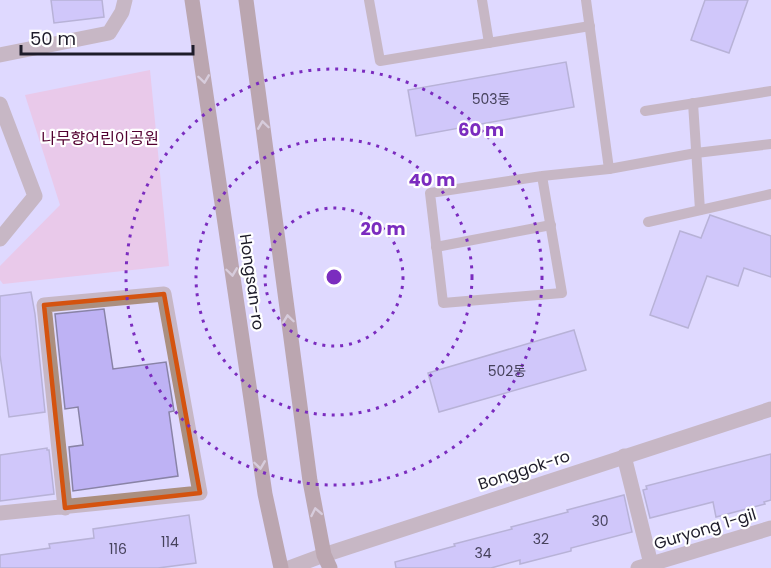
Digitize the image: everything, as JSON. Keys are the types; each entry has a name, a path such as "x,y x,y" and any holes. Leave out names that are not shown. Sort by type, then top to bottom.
{"street":[{"path":"0,55 109,33 122,12 124,0"},
{"name":"Hongsan-ro","path":"192,0 265,494 281,568"},
{"name":"Hongsan-ro","path":"246,0 310,481 327,561"},
{"path":"0,104 35,196 0,239"},
{"path":"0,513 66,508 200,493 164,294 44,305 66,508"},
{"name":"Bonggok-ro","path":"289,568 327,561 624,456 771,410"},
{"name":"Guryong 1-gil","path":"624,456 647,567 771,528"}],"lane":[{"path":"369,0 380,61 590,26"},
{"path":"482,0 489,43"},
{"path":"586,0 609,169"},
{"path":"645,111 771,91"},
{"path":"693,103 700,210"},
{"path":"542,176 562,293 443,303 430,193 542,176 609,169 696,153 771,144"},
{"path":"648,222 771,194"},
{"path":"436,247 551,225"}],"highlighted area":[{"path":"164,294 200,493 65,508 44,305"}],"green space":[{"name":"나무향어린이공원","path":"150,70 169,266 3,284 0,280 0,266 60,205 25,95"}],"building":[{"path":"51,0 102,0 104,17 54,23"},
{"path":"705,0 748,0 729,53 691,40"},
{"path":"566,62 574,107 416,136 408,90"},
{"path":"710,215 771,236 771,277 744,268 738,286 707,276 688,328 650,315 680,231 701,238"},
{"path":"31,292 45,412 9,417 0,355 0,296"},
{"path":"104,309 113,369 166,362 174,411 169,412 178,476 73,491 69,447 83,445 78,407 65,409 55,314"},
{"path":"574,330 586,370 439,412 428,373"},
{"path":"47,448 54,494 0,501 0,455"},
{"path":"771,454 771,500 764,502 765,504 716,517 713,502 650,518 643,490 647,489 646,486"},
{"path":"624,495 632,532 520,564 520,560 491,568 396,568 395,562"},
{"path":"189,515 196,563 158,568 0,568 0,555 50,548 49,544 94,538 93,529"}]}
